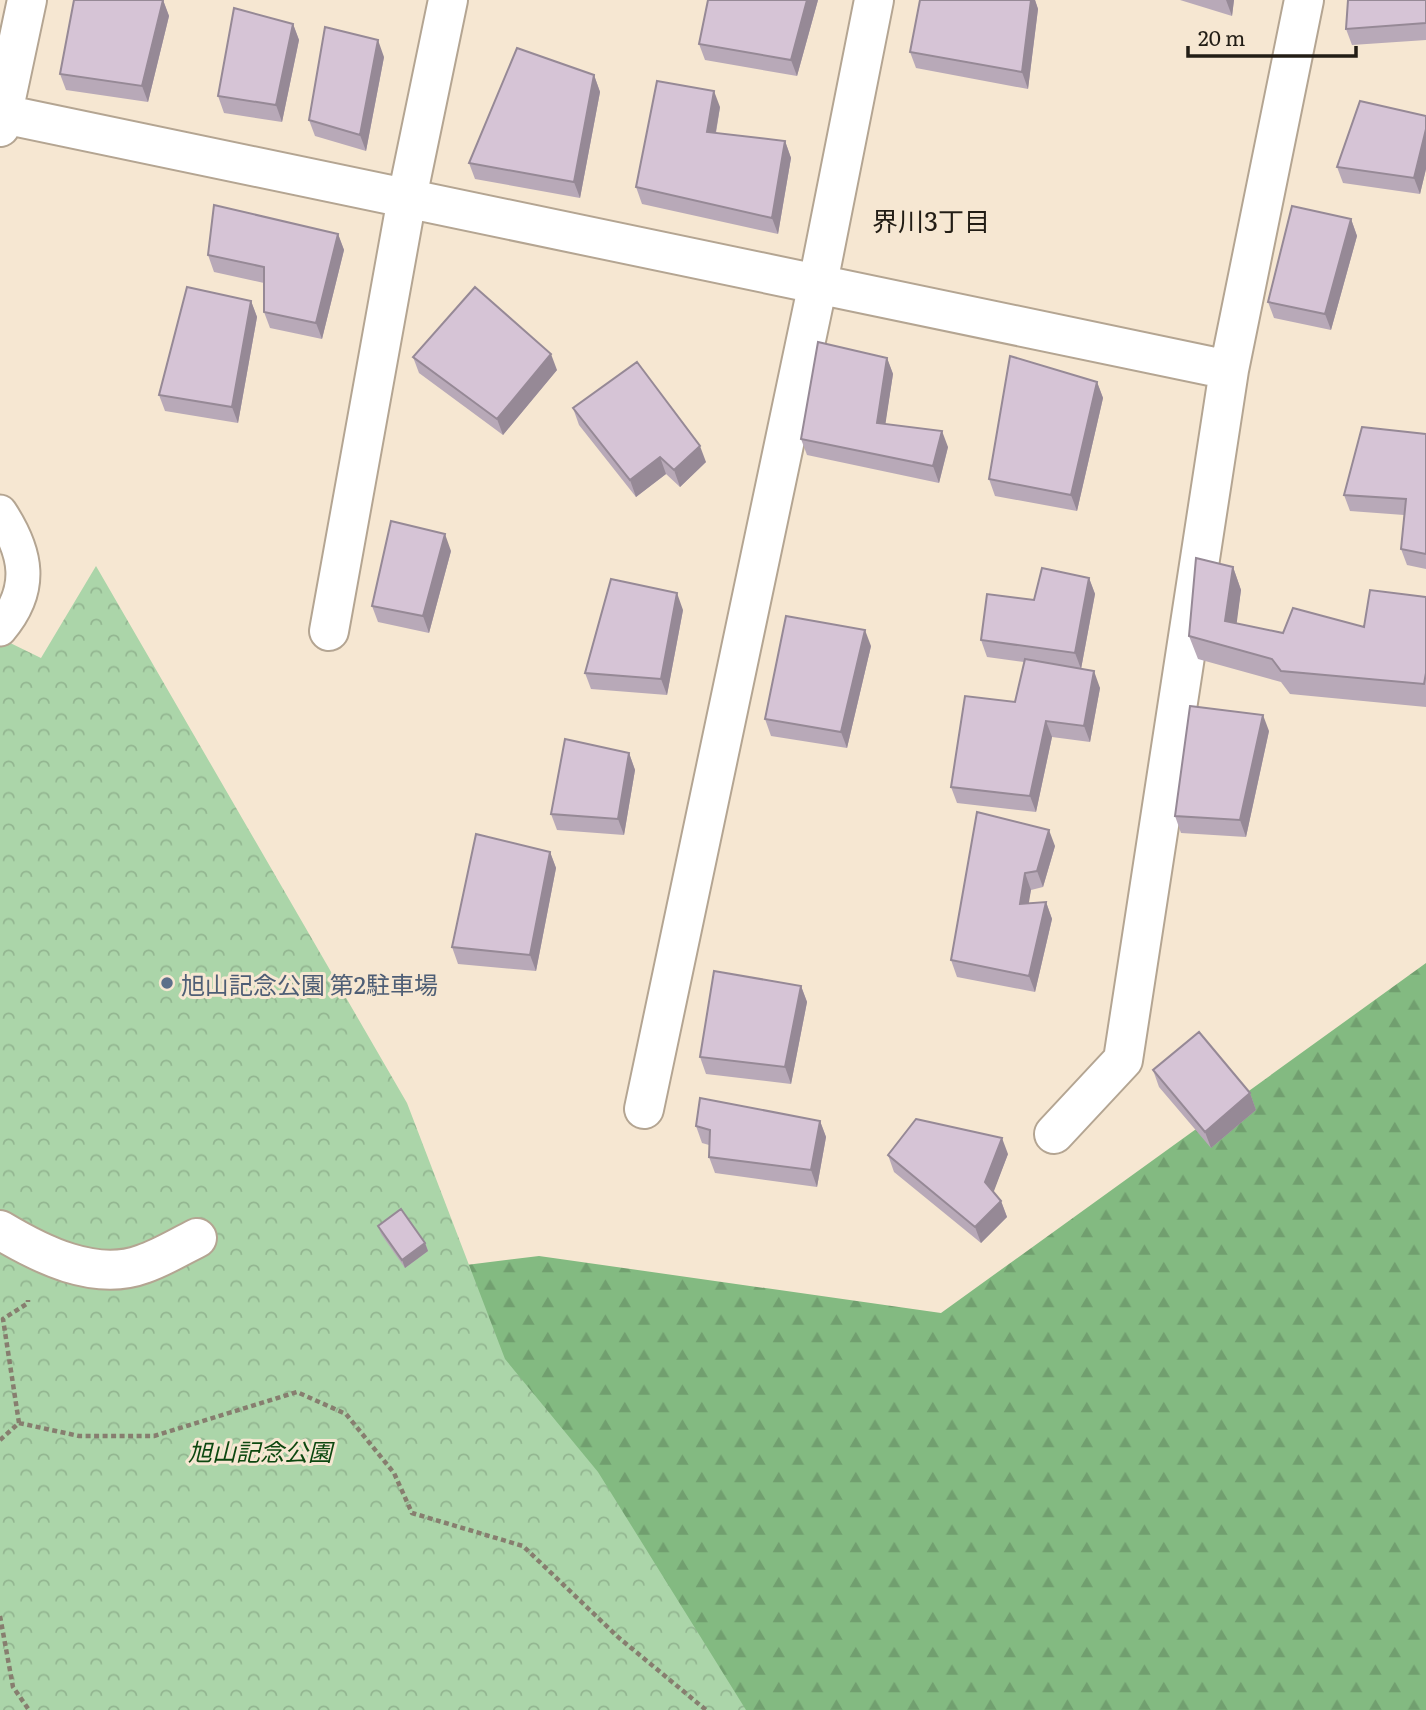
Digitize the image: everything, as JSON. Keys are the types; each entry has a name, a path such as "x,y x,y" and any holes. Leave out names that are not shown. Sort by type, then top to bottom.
{"street":[{"path":"27,0 1,120 407,198 1228,370"},
{"path":"329,631 407,198 448,0"},
{"path":"643,1109 818,283 874,0"},
{"path":"1054,1134 1122,1060 1228,370 1304,0"},
{"path":"0,1230 25,1245 64,1261 103,1270 141,1265 197,1238"}],"lane":[{"path":"0,512 15,536 25,573 15,611 0,629"}],"path":[{"path":"19,1423 3,1319 28,1303 28,1290"},
{"path":"19,1423 79,1436 154,1436 297,1392 346,1414 394,1474 412,1513 523,1546 618,1637 706,1710"},
{"path":"0,1440 19,1423"},
{"path":"0,1616 13,1687 29,1710"}],"green space":[{"name":"旭山記念公園","path":"96,566 407,1103 505,1359 598,1472 746,1710 0,1710 0,638 41,658"},
{"path":"1426,963 1426,1710 0,1710 0,1323 539,1256 941,1313"}],"building":[{"path":"74,0 163,0 142,86 60,74"},
{"path":"708,0 807,0 791,60 699,44"},
{"path":"920,0 1031,0 1022,72 910,52"},
{"path":"1348,0 1426,0 1426,23 1346,29"},
{"path":"234,8 293,24 276,105 218,96"},
{"path":"325,27 378,40 360,135 309,120"},
{"path":"517,48 594,75 574,182 469,163"},
{"path":"657,81 714,91 707,132 785,141 772,218 636,187"},
{"path":"1360,101 1426,116 1426,129 1414,178 1337,167"},
{"path":"214,205 338,234 316,323 264,312 264,267 208,255"},
{"path":"1292,206 1351,219 1325,314 1268,302"},
{"path":"187,287 251,301 232,407 159,395"},
{"path":"475,287 551,354 497,419 413,357"},
{"path":"818,342 887,358 877,423 942,431 933,466 801,439"},
{"path":"1010,356 1097,382 1071,495 989,479"},
{"path":"637,362 700,446 674,470 660,457 630,480 573,408"},
{"path":"1362,427 1426,434 1426,554 1401,549 1406,499 1344,495"},
{"path":"391,521 445,534 423,616 372,606"},
{"path":"1196,558 1233,567 1225,621 1283,633 1293,608 1364,627 1370,590 1426,597 1424,684 1281,671 1272,659 1189,636"},
{"path":"1042,568 1089,578 1075,653 981,640 987,594 1034,600"},
{"path":"611,579 677,593 661,679 585,673"},
{"path":"786,616 865,630 841,732 765,719"},
{"path":"1025,659 1094,671 1084,726 1046,721 1030,796 951,787 965,696 1015,702"},
{"path":"1190,706 1263,715 1240,820 1175,816"},
{"path":"565,739 629,753 618,819 551,814"},
{"path":"977,812 1049,830 1037,871 1025,873 1020,904 1046,902 1029,976 951,960"},
{"path":"476,834 550,852 530,955 452,947"},
{"path":"714,971 801,986 785,1067 700,1057"},
{"path":"1199,1032 1250,1093 1205,1132 1153,1070"},
{"path":"700,1098 820,1121 811,1170 709,1157 710,1130 696,1126"},
{"path":"916,1119 1002,1138 985,1182 1001,1201 975,1227 888,1155"},
{"path":"401,1209 425,1243 402,1260 378,1226"}],"place":[{"name":"旭山記念公園 第2駐車場","path":"167,983"}],"district":[{"name":"界川3丁目","path":"931,219"}]}
